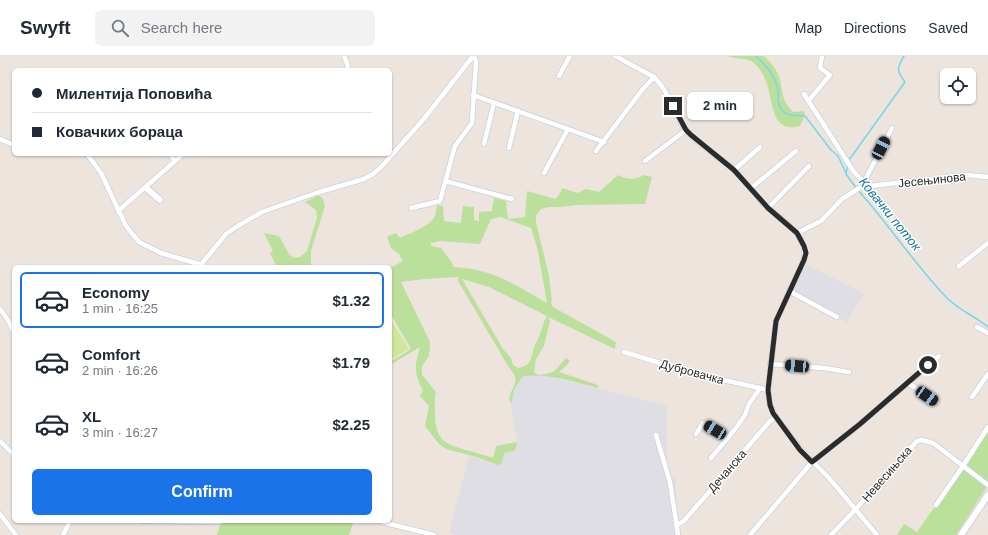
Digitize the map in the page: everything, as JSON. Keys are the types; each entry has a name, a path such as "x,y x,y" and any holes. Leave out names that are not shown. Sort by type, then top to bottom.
{"main road":[{"path":"146,188 160,200"},
{"path":"961,535 988,495"}],"street":[{"path":"344,56 348,68"},
{"path":"411,208 440,201 456,146 472,123 476,62 474,56"},
{"path":"392,155 423,120 474,56"},
{"path":"559,76 570,56"},
{"path":"615,56 654,77 663,86 686,130 734,170 768,208 797,233 806,253 801,269 776,321 768,390 770,405 776,417 800,450 829,478 877,535"},
{"path":"808,100 830,75 820,68 822,56"},
{"path":"596,151 642,90 654,77"},
{"path":"804,94 854,172 866,184 892,128"},
{"path":"473,95 604,142"},
{"path":"484,144 494,103"},
{"path":"509,148 518,111"},
{"path":"544,173 568,129"},
{"path":"645,161 686,130"},
{"path":"0,139 12,144"},
{"path":"734,170 760,147"},
{"path":"750,189 796,151"},
{"path":"88,156 101,173 126,226 139,242 160,253 197,265"},
{"path":"171,156 175,161"},
{"path":"118,211 181,156"},
{"path":"201,265 226,234 262,212 316,193 364,179 373,174 391,156"},
{"path":"768,208 809,166"},
{"name":"Јесењинова","path":"797,233 821,222 842,198 866,184 967,175 988,177"},
{"path":"445,181 512,199"},
{"path":"959,266 988,242"},
{"path":"790,291 837,317"},
{"path":"0,309 12,329"},
{"path":"977,327 988,333"},
{"name":"Дубровачка","path":"624,352 693,373 768,390"},
{"path":"750,535 812,462 860,424 939,356"},
{"path":"770,364 824,368 849,372"},
{"path":"972,397 988,374"},
{"path":"908,382 936,402"},
{"path":"711,458 745,415 749,404 760,388"},
{"name":"Дечанска","path":"677,525 684,520 770,421 776,417"},
{"path":"696,434 703,423 728,438"},
{"path":"936,505 988,427"},
{"path":"656,434 670,482 678,535"},
{"name":"Невесињска","path":"831,535 856,510 917,441 922,440 932,443 988,485"},
{"path":"0,441 12,453"},
{"path":"0,514 16,535"},
{"path":"63,535 69,523"},
{"path":"386,523 434,535"}],"shaded area":[{"path":"803,263 864,294 847,322 790,291"},
{"path":"523,376 547,376 667,406 667,472 676,479 676,535 455,535 449,533 469,456 494,464 501,464 505,452 516,446 517,437 513,424 511,404 515,388"}],"green space":[{"path":"728,56 764,56 767,58 778,73 784,97 789,108 793,112 805,112 800,126 791,127 783,125 778,121 772,107 766,81 756,65 748,60"},
{"path":"618,175 631,179 644,175 652,177 645,204 549,207 541,209 536,215 536,222 549,276 552,300 551,303 553,307 616,342 615,349 548,317 550,321 544,346 536,359 534,372 538,375 555,371 566,358 570,361 559,372 595,384 599,386 598,388 551,377 532,375 523,376 515,388 511,404 510,394 515,384 513,373 458,281 458,277 401,282 430,342 429,356 422,366 422,375 436,392 435,422 439,435 447,443 458,448 493,458 496,446 517,442 515,451 505,452 501,464 498,465 446,449 439,444 425,426 429,406 420,396 423,390 416,374 417,359 420,347 392,364 392,361 411,349 392,316 392,267 403,261 399,254 391,248 387,237 396,233 400,238 423,227 434,218 437,205 443,206 444,221 461,223 463,206 474,207 474,220 479,221 479,212 492,211 494,198 506,201 508,219 525,217 527,191 556,199 563,188 577,193 586,189 599,192","holes":["500,217 531,228 538,251 547,303 492,274 467,268 453,267 453,264 441,248 431,246 431,243 440,241 480,244 491,219","462,279 489,287 547,316 534,346 531,359 528,364 523,367 518,368 513,365 511,358 503,349"]},
{"path":"320,196 323,199 325,206 311,251 311,265 276,265 270,253 273,251 264,233 279,236 289,254 294,258 300,257 307,251 317,218 316,210 305,202"},
{"path":"392,321 409,349 392,359"},
{"path":"988,427 988,485 956,535 897,535 904,524 917,532"},
{"path":"220,523 353,523 349,535 217,535"}],"waterway":[{"path":"756,56 767,67 775,79 778,89 778,103 781,109 790,115 805,116 831,150 838,156 846,173"},
{"name":"Ковачки поток","path":"849,160 905,82 898,69 904,56"},
{"name":"Ковачки поток","path":"848,164 846,174 928,277 951,302 988,327"}],"route":[{"path":"673,106 686,130 734,170 768,208 797,233 804,246 806,253 801,269 776,321 768,390 770,405 773,413 800,450 812,462 860,424 928,365"}]}
